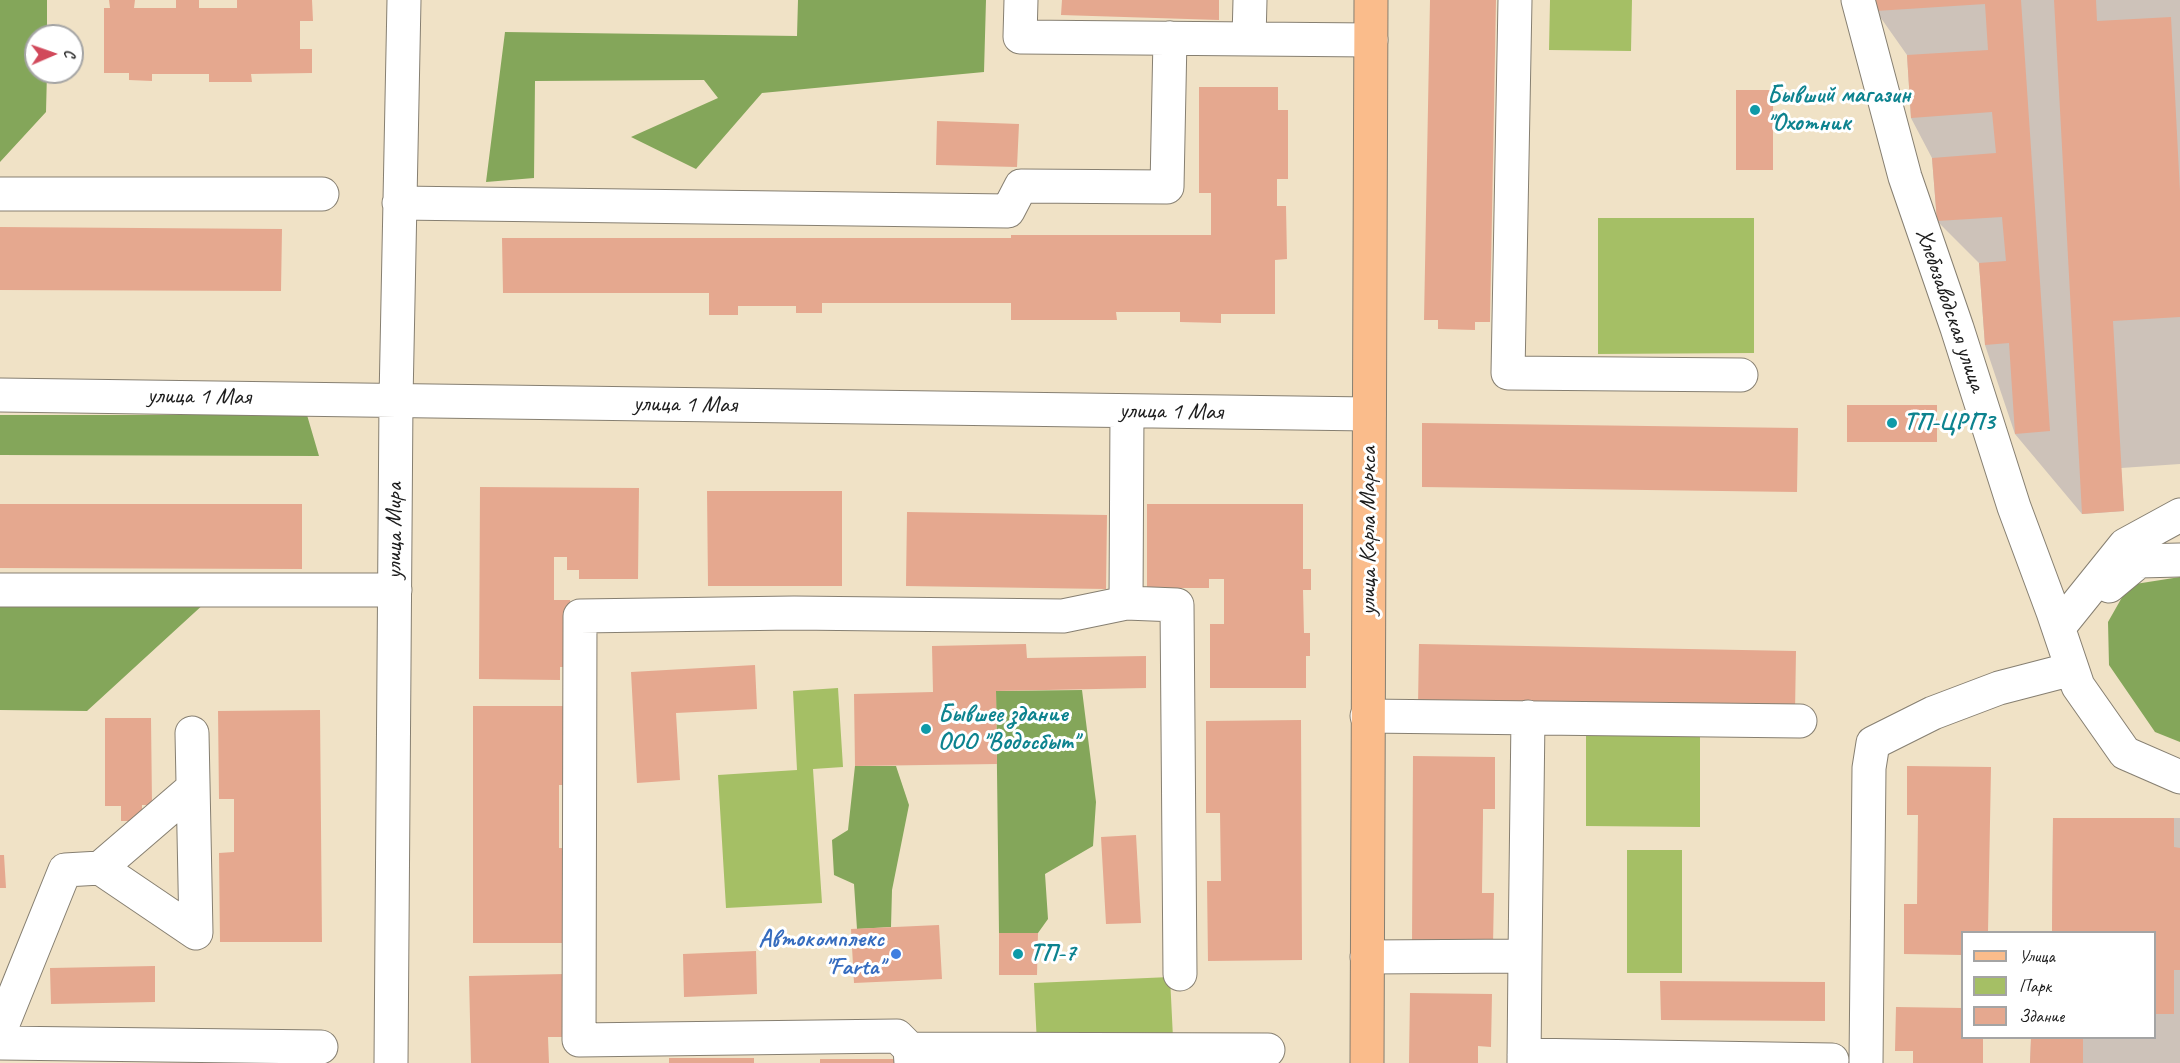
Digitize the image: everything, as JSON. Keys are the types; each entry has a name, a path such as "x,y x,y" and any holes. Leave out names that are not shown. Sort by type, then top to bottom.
{"main road":[{"name":"улица Карла Маркса","path":"1367,1063 1371,0"}],"street":[{"name":"улица Мира","path":"391,1063 396,400 404,0"},
{"path":"1021,0 1020,37 1371,40"},
{"path":"1249,39 1250,0"},
{"path":"1515,0 1495,373 1741,375"},
{"name":"Хлебозаводская улица","path":"1858,0 1905,177 1957,328 2014,507 2059,627 2078,686 2126,753 2180,777"},
{"path":"399,204 1008,211 1021,186 1167,187 1170,38"},
{"path":"0,194 322,194"},
{"name":"улица 1 Мая","path":"0,395 1369,414"},
{"path":"1126,603 1127,411"},
{"path":"2059,627 2125,545 2180,515"},
{"path":"2059,627 2139,561 2180,560"},
{"path":"0,590 395,590"},
{"path":"1180,974 1177,605 1126,603 1063,616 794,613 580,616 579,1040 897,1036 910,1056 1268,1050"},
{"path":"1866,1063 1869,768 1873,743 1933,713 1999,688 2072,669"},
{"path":"1367,716 1800,721"},
{"path":"1528,717 1524,1059 1832,1060"},
{"path":"0,1030 65,870 100,868 196,933 192,733"},
{"path":"100,868 193,788"},
{"path":"1367,957 1525,956"},
{"path":"0,1043 321,1047"}],"shaded area":[{"path":"1875,0 2180,0 2180,464 2121,468 2124,511 2082,514 2015,434 1985,345 1979,263 1937,221 1932,158 1911,118 1907,55 1876,11"},
{"path":"2053,818 2180,818 2180,1063 2030,1063 2031,1039 2156,1039 2156,931 2052,931"}],"green space":[{"path":"0,0 47,0 47,24 24,24 24,84 47,84 46,112 0,162"},
{"path":"798,0 986,0 984,72 762,93 696,169 631,137 718,98 704,80 535,81 534,178 486,182 505,32 797,36"},
{"path":"1550,0 1632,0 1631,51 1549,50"},
{"path":"1598,218 1754,218 1754,353 1598,354"},
{"path":"0,415 307,415 319,456 0,455"},
{"path":"2180,577 2180,742 2155,732 2109,665 2108,622 2129,585"},
{"path":"0,601 206,602 87,711 0,710"},
{"path":"838,688 843,767 813,769 822,903 726,908 718,775 797,770 793,691"},
{"path":"1082,690 1096,802 1093,846 1045,874 1048,919 1038,933 999,933 996,691"},
{"path":"1586,733 1700,734 1700,827 1586,826"},
{"path":"855,766 896,766 909,805 892,890 891,927 857,929 854,884 834,875 832,840 848,830"},
{"path":"1627,850 1682,850 1682,973 1627,973"},
{"path":"1170,977 1173,1038 1037,1045 1034,983"}],"building":[{"path":"109,0 135,0 134,8 176,8 176,0 199,0 199,8 237,8 237,0 312,0 313,21 300,21 300,49 312,49 312,73 251,74 252,82 209,82 209,74 152,74 152,81 129,80 129,73 104,73 104,8 110,8"},
{"path":"1062,0 1219,0 1219,20 1061,15"},
{"path":"1430,0 1496,0 1490,322 1475,322 1475,330 1438,329 1438,320 1424,320"},
{"path":"1875,0 2021,0 2050,431 2015,434 2009,343 1985,345 1979,263 2006,261 2002,217 1937,221 1932,158 1996,153 1992,112 1911,118 1907,55 1988,50 1985,4 1876,11"},
{"path":"2054,0 2096,0 2097,21 2171,17 2180,192 2180,317 2113,321 2124,511 2082,514"},
{"path":"1199,87 1278,87 1278,110 1288,110 1288,179 1277,179 1277,206 1286,206 1287,259 1275,260 1275,314 1221,314 1221,323 1180,322 1180,312 1116,312 1117,320 1011,320 1011,303 822,303 822,313 796,313 796,306 738,306 738,315 709,315 709,293 503,293 502,238 1011,238 1011,235 1211,235 1211,193 1199,193"},
{"name":"Бывший магазин \"Охотник","path":"1736,90 1773,90 1773,170 1736,170"},
{"path":"937,121 1019,124 1017,167 936,165"},
{"path":"0,227 282,229 281,291 0,290"},
{"name":"ТП-ЦРП3","path":"1847,405 1937,405 1937,442 1847,442"},
{"path":"1422,423 1798,428 1797,492 1422,487"},
{"path":"480,487 639,488 638,579 579,579 579,570 567,570 567,557 554,557 554,600 570,600 570,667 560,667 560,680 479,679"},
{"path":"707,491 842,491 842,586 708,586"},
{"path":"0,504 302,504 302,569 0,568"},
{"path":"1147,504 1303,504 1303,569 1311,569 1311,590 1303,590 1304,633 1310,633 1310,656 1306,656 1306,688 1210,688 1210,624 1224,624 1224,579 1209,579 1209,588 1147,588"},
{"path":"907,512 1107,515 1106,589 906,586"},
{"path":"1026,644 1027,658 1146,656 1146,688 996,691 997,764 855,766 854,694 933,692 932,646"},
{"path":"1419,644 1796,651 1795,713 1418,706"},
{"path":"755,665 757,709 676,713 680,780 637,783 631,672"},
{"path":"473,706 572,706 572,785 559,785 559,848 570,848 570,943 473,943"},
{"path":"320,710 322,942 220,942 219,853 234,852 234,799 219,799 218,711"},
{"path":"105,718 151,718 152,805 142,805 142,821 121,821 121,806 105,806"},
{"path":"1301,720 1302,960 1208,961 1207,881 1221,881 1220,813 1206,813 1206,721"},
{"path":"1413,756 1495,757 1495,809 1483,809 1482,893 1494,893 1493,945 1412,945"},
{"path":"1907,766 1991,767 1988,931 1961,931 1961,955 1904,954 1904,904 1917,904 1918,815 1907,815"},
{"path":"2053,818 2174,818 2174,847 2180,848 2180,970 2174,970 2174,1014 2156,1014 2156,931 2052,931"},
{"path":"1136,835 1141,923 1106,924 1101,837"},
{"path":"0,855 4,855 6,888 0,888"},
{"name":"Автокомплекс \"Farta\"","path":"939,925 942,979 854,983 851,929"},
{"name":"ТП-7","path":"999,933 1038,933 1037,975 999,975"},
{"path":"756,951 757,994 684,997 683,954"},
{"path":"155,966 155,1002 51,1004 50,968"},
{"path":"565,974 567,1037 548,1037 549,1063 471,1063 469,976"},
{"path":"1660,981 1825,982 1825,1021 1661,1020"},
{"path":"1410,993 1492,994 1491,1047 1478,1046 1478,1063 1409,1063"},
{"path":"1896,1007 1961,1008 1961,1039 1983,1039 1983,1063 1913,1063 1913,1051 1895,1051"},
{"path":"2031,1039 2083,1039 2083,1063 2030,1063"},
{"path":"669,1058 754,1058 754,1063 669,1063"},
{"path":"820,1059 895,1059 895,1063 820,1063"}],"place":[{"name":"Бывший магазин \"Охотник","path":"1755,110"},
{"name":"ТП-ЦРП3","path":"1892,423"},
{"name":"Бывшее здание ООО \"Водосбыт\"","path":"926,729"},
{"name":"Автокомплекс \"Farta\"","path":"896,954"},
{"name":"ТП-7","path":"1018,954"}]}
